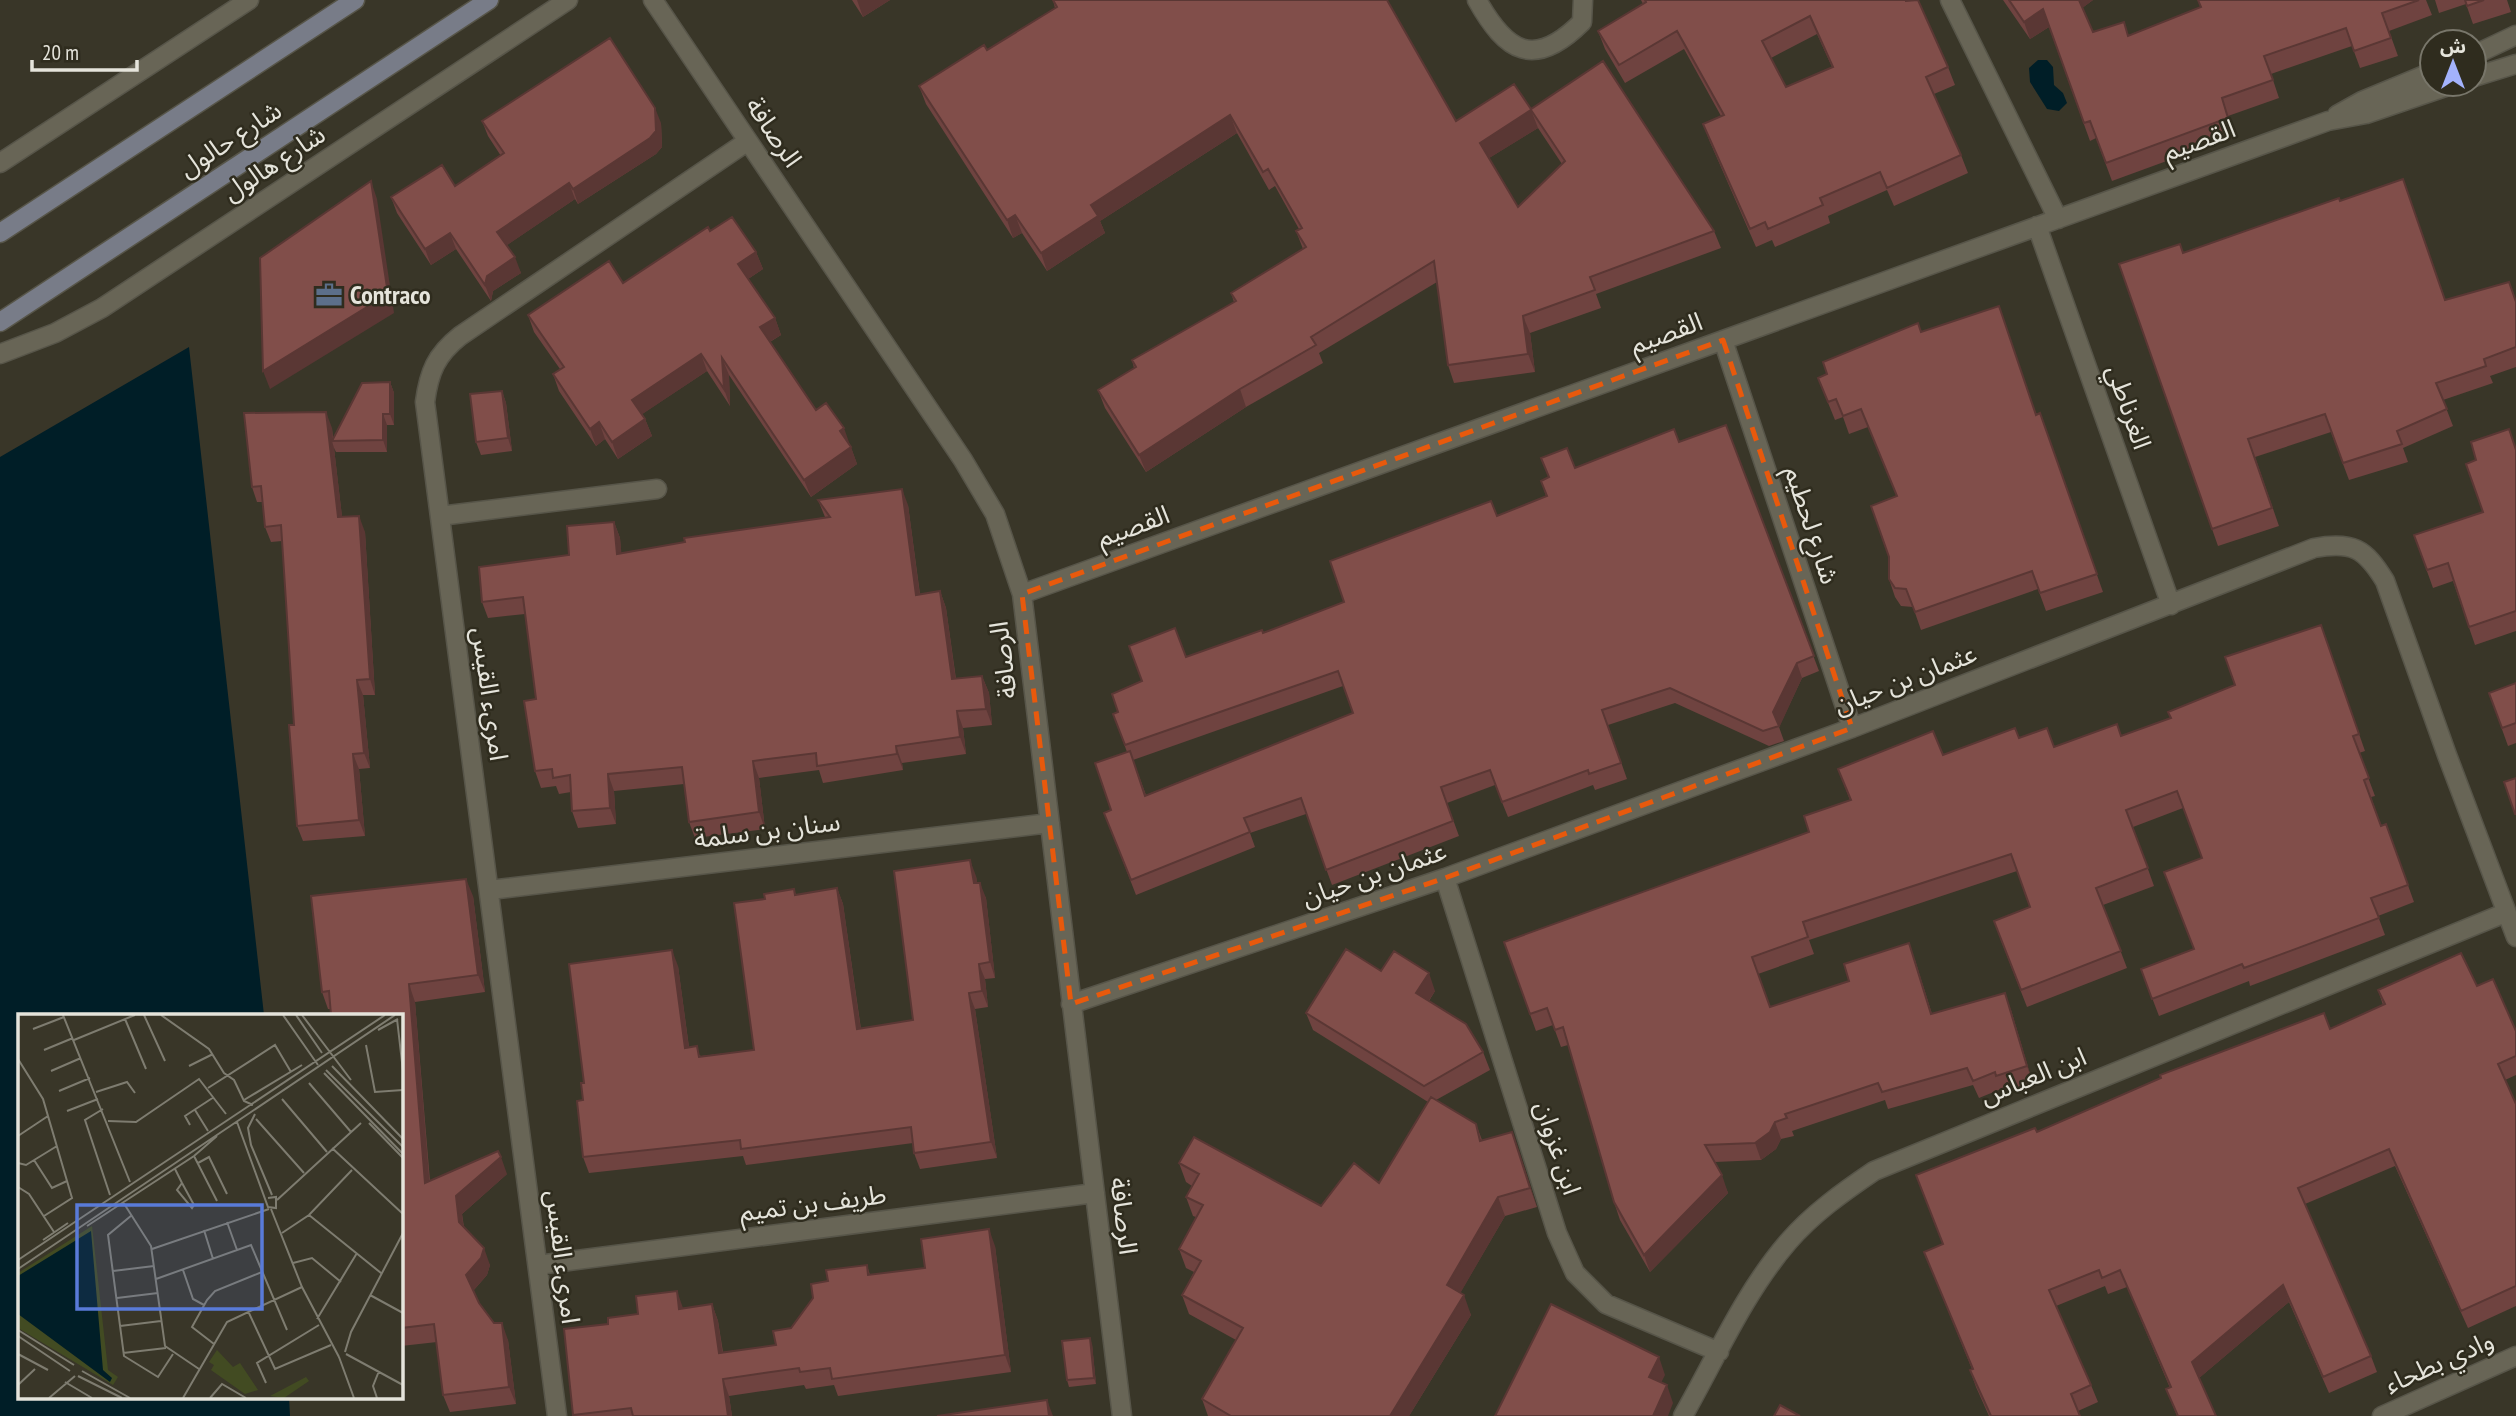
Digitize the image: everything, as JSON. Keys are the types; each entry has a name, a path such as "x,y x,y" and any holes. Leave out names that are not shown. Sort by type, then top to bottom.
{"main road":[{"name":"شارع حالول","path":"0,233 355,0"},
{"name":"شارع حالول","path":"0,322 489,0"}],"street":[{"path":"0,163 249,0"},
{"name":"شارع هالول","path":"0,354 55,334 102,308 568,0"},
{"name":"الرصافة","path":"653,0 976,481 995,514 1022,594 1122,1416"},
{"path":"1477,0 1493,30 1508,44 1525,49 1563,41 1582,22 1583,0"},
{"path":"1950,0 2057,219"},
{"path":"2488,48 2516,35"},
{"path":"2488,73 2516,64"},
{"name":"القصيم","path":"2328,121 2362,101 2418,78"},
{"name":"القصيم","path":"1022,594 2328,121 2367,114 2418,96"},
{"name":"امرىء القيس","path":"557,1416 425,402 435,361 444,349 748,141"},
{"name":"الغرناطي","path":"2037,226 2171,606"},
{"name":"شارع لحطيم","path":"1723,340 1852,728"},
{"path":"439,516 657,489"},
{"name":"عثمان بن حيان","path":"1071,1004 1445,877 1852,728 2171,606 2314,548 2334,545 2358,548 2374,562 2385,581 2516,937"},
{"name":"سنان بن سلمة","path":"490,890 1049,822"},
{"name":"ابن غزوان","path":"1445,877 1558,1233 1575,1273 1606,1304 1719,1352"},
{"name":"ابن العباس","path":"1683,1416 1758,1283 1788,1242 1831,1200 1874,1171 2505,913"},
{"name":"طريف بن تميم","path":"538,1265 1095,1193"},
{"name":"وادي بطحاء","path":"2382,1416 2516,1356"}],"highlighted area":[{"path":"1723,340 1852,728 1445,878 1071,1004 1022,594"}],"water":[{"path":"2038,60 2047,60 2053,67 2054,85 2063,93 2067,103 2059,111 2047,109 2030,82 2029,68"},
{"path":"189,347 264,1014 18,1014 18,1398 289,1398 290,1416 0,1416 0,457"}],"building":[{"path":"1053,0 1387,0 1456,121 1514,84 1531,109 1603,61 1714,231 1590,277 1595,290 1523,316 1528,354 1448,365 1434,261 1311,337 1316,345 1240,389 1139,455 1098,390 1136,367 1132,360 1236,301 1231,293 1306,247 1296,231 1302,228 1268,169 1263,172 1230,115 1091,205 1098,216 1041,253 1015,215 1007,220 919,86 984,45 987,50 1057,7","holes":["1531,110 1565,161 1518,207 1480,143"]},
{"path":"1645,0 1918,0 1948,67 1926,77 1961,155 1887,188 1880,172 1820,198 1823,205 1768,229 1765,222 1750,229 1703,124 1724,115 1677,31 1619,65 1598,31 1646,2","holes":["1810,16 1833,67 1786,87 1762,41"]},
{"path":"2009,0 2079,0 2093,32 2124,22 2128,36 2201,7 2198,0 2419,0 2382,13 2391,38 2354,51 2346,28 2264,56 2273,80 2222,98 2228,118 2106,163 2090,121 2084,123 2043,9 2024,22"},
{"path":"2465,0 2484,0 2467,6"},
{"path":"610,38 655,108 656,131 650,138 573,189 569,183 497,232 515,257 487,276 485,285 450,233 425,249 391,197 442,165 455,186 504,153 482,121"},
{"path":"2403,179 2445,300 2509,282 2516,302 2516,347 2484,359 2486,366 2436,383 2447,409 2397,431 2402,444 2343,463 2325,414 2248,439 2272,508 2212,529 2119,264 2180,244 2183,253 2339,198 2340,201"},
{"name":"Contraco","path":"371,181 388,294 263,371 260,258"},
{"path":"732,217 756,252 738,264 775,318 760,327 816,410 826,403 844,428 840,431 851,447 804,480 722,358 724,389 701,354 632,400 645,419 612,442 599,422 590,429 553,374 564,367 528,315 609,261 623,283 708,227 710,231"},
{"path":"1999,306 2036,415 2040,413 2097,574 2040,593 2032,571 1915,612 1906,589 1895,588 1889,579 1889,557 1871,506 1897,496 1861,409 1843,416 1836,399 1828,402 1818,378 1827,374 1823,362 1918,323 1921,332"},
{"path":"390,382 390,414 383,414 383,440 332,441 362,383"},
{"path":"502,391 508,438 476,442 470,394"},
{"path":"326,412 338,517 359,516 370,679 357,680 364,753 353,754 359,820 297,826 289,725 294,725 281,525 265,527 261,486 252,487 244,413"},
{"path":"1726,425 1814,656 1797,663 1773,712 1779,726 1763,731 1670,688 1602,710 1621,763 1589,774 1588,770 1502,802 1490,770 1441,787 1453,821 1326,870 1301,798 1244,818 1250,832 1131,880 1104,813 1111,810 1095,763 1130,751 1145,796 1353,713 1338,671 1125,745 1113,714 1118,712 1112,694 1142,681 1129,646 1175,628 1186,657 1262,630 1263,633 1344,602 1330,561 1491,501 1497,516 1547,496 1541,481 1549,477 1541,458 1567,448 1575,468 1674,429 1679,442"},
{"path":"2509,429 2516,450 2516,611 2469,627 2448,563 2427,570 2414,535 2483,512 2466,464 2476,460 2471,442"},
{"path":"902,489 916,595 940,591 952,679 982,676 986,709 957,711 960,737 896,746 897,754 817,766 816,753 753,761 759,812 689,822 682,767 608,774 610,808 572,811 570,775 553,778 552,769 535,771 524,701 536,699 523,597 482,602 479,567 569,555 567,526 614,522 617,554 685,542 684,538 830,517 818,500"},
{"path":"2321,625 2359,734 2353,736 2369,778 2364,780 2381,826 2386,824 2408,885 2371,898 2379,918 2244,968 2242,964 2152,999 2141,969 2194,949 2164,872 2202,858 2177,791 2126,810 2148,868 2096,888 2121,951 2021,990 1994,921 2030,907 2011,854 1803,922 1808,937 1752,957 1770,1007 1849,981 1844,964 1909,943 1931,1014 2005,993 2027,1066 1996,1076 1995,1072 1973,1081 1967,1068 1882,1092 1878,1083 1785,1114 1787,1118 1775,1122 1770,1132 1755,1143 1705,1145 1722,1175 1644,1255 1614,1202 1563,1027 1555,1030 1547,1008 1530,1014 1504,942 1809,832 1804,816 1851,800 1838,769 1933,731 1943,755 2015,728 2019,738 2047,728 2054,747 2117,724 2121,736 2171,718 2168,712 2235,685 2225,657"},
{"path":"2516,683 2516,723 2502,728 2489,693"},
{"path":"2516,778 2516,814 2515,814 2504,782"},
{"path":"970,860 974,883 980,883 990,962 979,964 982,991 969,993 991,1142 914,1153 911,1127 741,1149 740,1140 583,1157 577,1101 583,1100 581,1083 584,1083 569,964 672,950 685,1048 697,1046 699,1057 754,1050 734,903 765,899 764,894 794,889 795,895 837,888 857,1029 913,1020 894,871"},
{"path":"466,879 478,975 409,984 425,1183 498,1151 501,1157 456,1196 459,1222 484,1248 481,1258 466,1275 479,1303 494,1323 502,1323 509,1387 443,1395 434,1324 402,1328 402,1014 331,1014 329,991 322,992 311,896"},
{"path":"1346,949 1381,971 1394,951 1429,973 1416,993 1466,1024 1483,1052 1424,1086 1306,1013"},
{"path":"2461,953 2477,986 2493,979 2516,1031 2516,1056 2498,1064 2516,1104 2516,1286 2461,1311 2389,1149 2298,1188 2371,1356 2323,1377 2283,1285 2192,1362 2216,1416 2178,1416 2166,1389 2171,1387 2120,1270 2102,1278 2099,1270 2049,1290 2091,1385 2071,1394 2080,1416 1991,1416 1924,1252 1943,1244 1916,1175 2035,1128 2037,1132 2161,1078 2160,1075 2324,1013 2330,1029 2385,1004 2378,990"},
{"path":"1431,1097 1476,1124 1480,1141 1512,1132 1530,1188 1498,1197 1447,1285 1464,1295 1390,1416 1231,1416 1202,1399 1243,1328 1182,1295 1201,1261 1179,1249 1203,1205 1186,1197 1199,1174 1179,1163 1194,1137 1321,1206 1354,1163 1379,1183"},
{"path":"989,1229 1005,1355 832,1379 830,1368 800,1372 799,1368 723,1379 728,1416 633,1416 631,1408 573,1415 564,1329 608,1324 608,1318 638,1314 636,1296 677,1291 679,1309 712,1304 719,1353 776,1345 773,1331 791,1328 813,1298 811,1284 828,1281 826,1270 867,1265 868,1275 925,1268 921,1239"},
{"path":"1551,1304 1659,1357 1649,1377 1667,1385 1653,1416 1495,1416"},
{"path":"1090,1338 1094,1378 1067,1380 1062,1341"},
{"path":"1047,1400 1049,1416 937,1416"},
{"path":"1780,1405 1800,1416 1774,1416"}],"place":[{"name":"Contraco","path":"329,295"}]}
